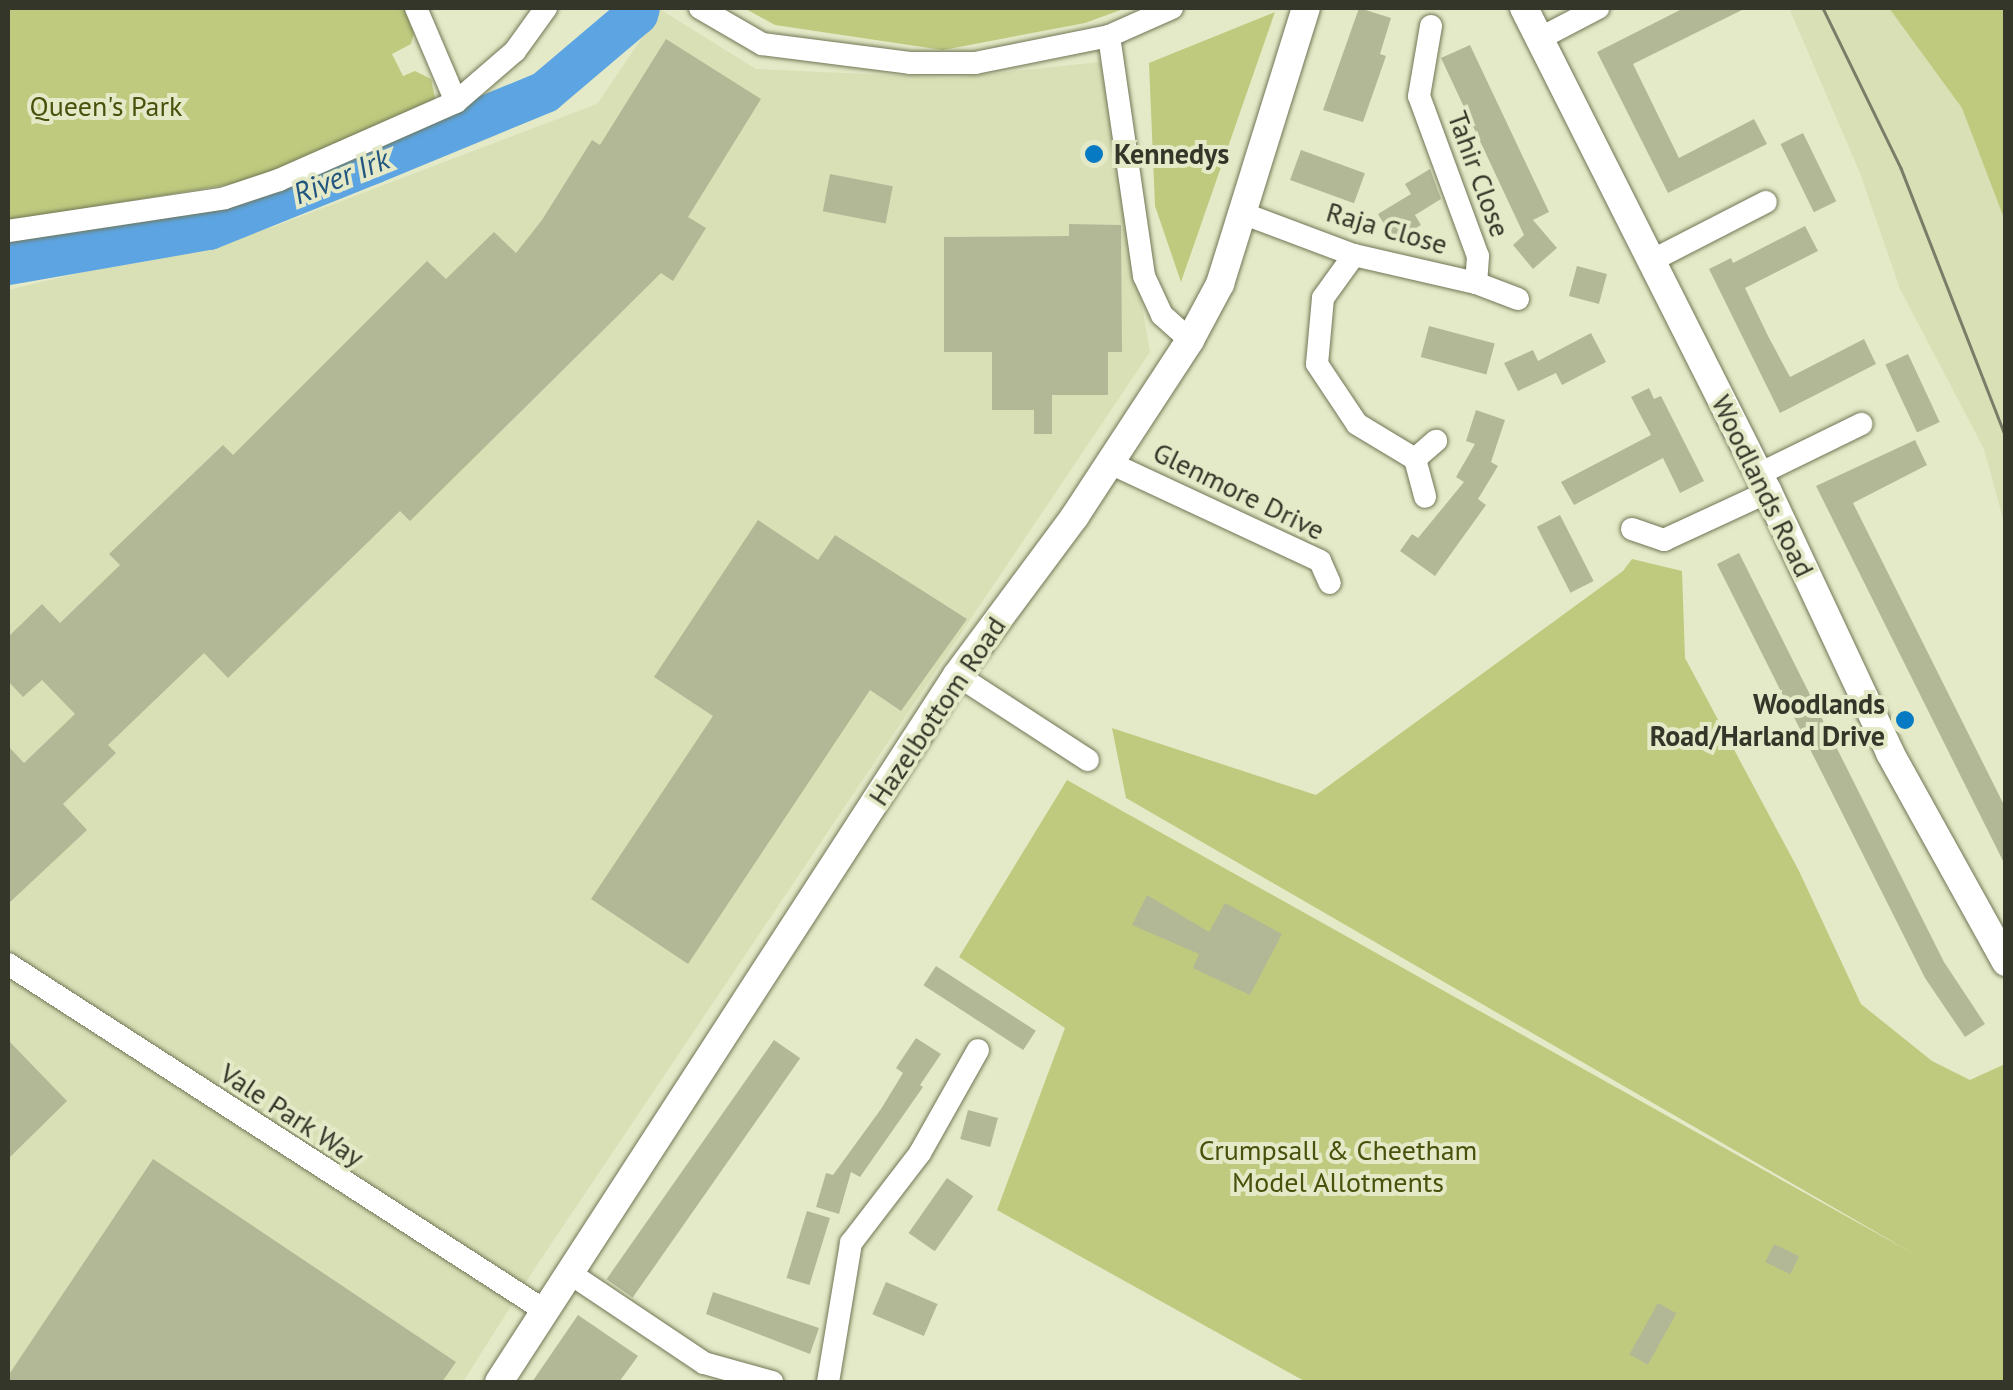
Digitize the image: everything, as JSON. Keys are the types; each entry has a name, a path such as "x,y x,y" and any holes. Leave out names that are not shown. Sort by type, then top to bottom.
{"street":[{"path":"416,8 456,102"},
{"path":"8,231 226,198 456,102 515,51 546,8"},
{"path":"700,8 762,44 910,63 975,63 1109,36 1172,8"},
{"name":"Hazelbottom Road","path":"500,1382 957,675 1110,462 1190,340 1220,284 1306,8"},
{"name":"Woodlands Road","path":"1524,8 1764,483 1890,752 2006,962"},
{"path":"1540,38 1598,8"},
{"name":"Tahir Close","path":"1431,26 1419,96 1478,256 1476,283"},
{"path":"1109,36 1144,276 1162,315 1190,340"},
{"path":"1651,261 1766,202"},
{"name":"Raja Close","path":"1242,213 1354,255 1476,283 1518,299"},
{"path":"1354,255 1323,298 1317,364 1357,424 1415,459 1425,496"},
{"path":"1632,529 1664,540 1861,424"},
{"path":"1415,459 1436,441"},
{"name":"Glenmore Drive","path":"1110,462 1320,560 1330,584"},
{"path":"957,675 1088,760"},
{"name":"Vale Park Way","path":"8,964 546,1312"},
{"path":"828,1382 851,1243 920,1153 978,1050"},
{"path":"571,1274 704,1363 772,1382"}],"shaded area":[{"path":"1789,8 1949,8 2006,130 2005,526 1984,449 1900,289 1860,173"},
{"path":"661,10 756,69 952,78 1100,62 1150,352 535,1268 463,1382 8,1382 8,290 273,227 597,104"}],"green space":[{"name":"Queen's Park","path":"8,8 404,8 414,33 411,44 392,54 403,76 415,71 431,79 435,98 433,105 262,179 8,221"},
{"path":"744,8 1126,8 1085,23 943,50 775,25"},
{"path":"1889,8 2005,8 2005,221 1962,108"},
{"path":"1275,12 1181,282 1155,206 1149,63"},
{"name":"Crumpsall & Cheetham Model Allotments","path":"1632,559 1682,571 1685,658 1799,871 1861,1004 1932,1061 1970,1080 2005,1064 2005,1382 1306,1382 997,1210 1065,1028 959,957 1067,780 1914,1254 1126,798 1112,728 1316,795 1623,571"}],"water":[{"path":"626,8 654,8 587,76 576,59"}],"building":[{"path":"1359,8 1391,18 1380,54 1386,56 1363,122 1323,110"},
{"path":"1684,8 1746,8 1633,64 1679,158 1754,119 1767,144 1668,193 1597,52"},
{"path":"666,39 761,99 688,217 706,228 673,281 661,273 410,521 400,511 228,678 204,653 108,745 116,753 63,804 87,830 8,904 8,746 24,763 75,714 42,680 23,697 8,681 8,637 42,604 60,623 120,565 109,554 223,445 233,455 427,261 446,279 494,232 516,253 542,220 592,140 600,145"},
{"path":"1470,45 1549,212 1533,220 1557,248 1533,269 1513,245 1524,235 1441,58"},
{"path":"1803,133 1836,201 1814,212 1781,144"},
{"path":"1301,150 1365,173 1354,203 1290,180"},
{"path":"1430,169 1441,199 1415,215 1421,225 1394,241 1378,214 1411,194 1405,184"},
{"path":"830,174 893,186 886,224 823,211"},
{"path":"1069,224 1121,225 1122,352 1108,352 1108,395 1052,395 1052,434 1034,434 1034,410 992,410 992,352 944,352 944,237 1069,236"},
{"path":"1805,226 1818,251 1745,288 1768,336 1790,377 1864,339 1876,364 1780,413 1709,269 1731,258 1733,263"},
{"path":"1577,266 1607,274 1599,304 1569,296"},
{"path":"1429,326 1495,344 1486,375 1421,357"},
{"path":"1591,333 1606,362 1562,385 1556,373 1518,391 1504,363 1533,350 1538,361"},
{"path":"1908,354 1940,422 1917,433 1885,365"},
{"path":"1649,388 1654,399 1661,396 1704,481 1680,493 1663,458 1574,505 1561,482 1651,435 1631,397"},
{"path":"1476,410 1505,420 1491,462 1498,466 1478,499 1486,505 1435,576 1400,551 1412,534 1418,538 1464,482 1456,477 1475,444 1466,441"},
{"path":"1915,440 1927,465 1853,503 2006,809 2006,867 1816,486"},
{"path":"1560,515 1594,581 1570,593 1537,527"},
{"path":"758,520 818,560 835,535 967,619 901,711 870,690 688,964 591,899 713,716 654,677"},
{"path":"1739,553 1944,962 1985,1024 1965,1037 1925,978 1717,564"},
{"path":"1147,895 1209,932 1225,903 1282,934 1250,995 1193,968 1199,954 1132,925"},
{"path":"936,966 1036,1031 1023,1050 923,985"},
{"path":"916,1038 941,1054 920,1085 923,1087 860,1177 851,1172 839,1214 816,1207 826,1173 833,1175 881,1109 903,1073 896,1068"},
{"path":"8,1040 67,1101 8,1159"},
{"path":"774,1040 800,1058 633,1298 607,1279"},
{"path":"968,1110 998,1118 990,1147 960,1139"},
{"path":"153,1159 456,1362 442,1382 8,1382 8,1376"},
{"path":"947,1178 973,1196 935,1251 909,1233"},
{"path":"807,1211 830,1218 809,1285 787,1278"},
{"path":"1774,1244 1799,1256 1790,1274 1765,1262"},
{"path":"886,1282 938,1304 924,1336 872,1314"},
{"path":"713,1292 819,1328 810,1354 706,1314"},
{"path":"1658,1303 1676,1313 1648,1365 1629,1355"},
{"path":"578,1315 638,1356 619,1382 532,1382"}],"waterway":[{"name":"River Irk","path":"8,264 209,229 373,163 545,92 637,14 639,8"}],"tram line":[{"path":"1823,8 1901,168 2006,437"}],"place":[{"name":"Kennedys","path":"1094,154"},
{"name":"Woodlands Road/Harland Drive","path":"1905,720"}]}
